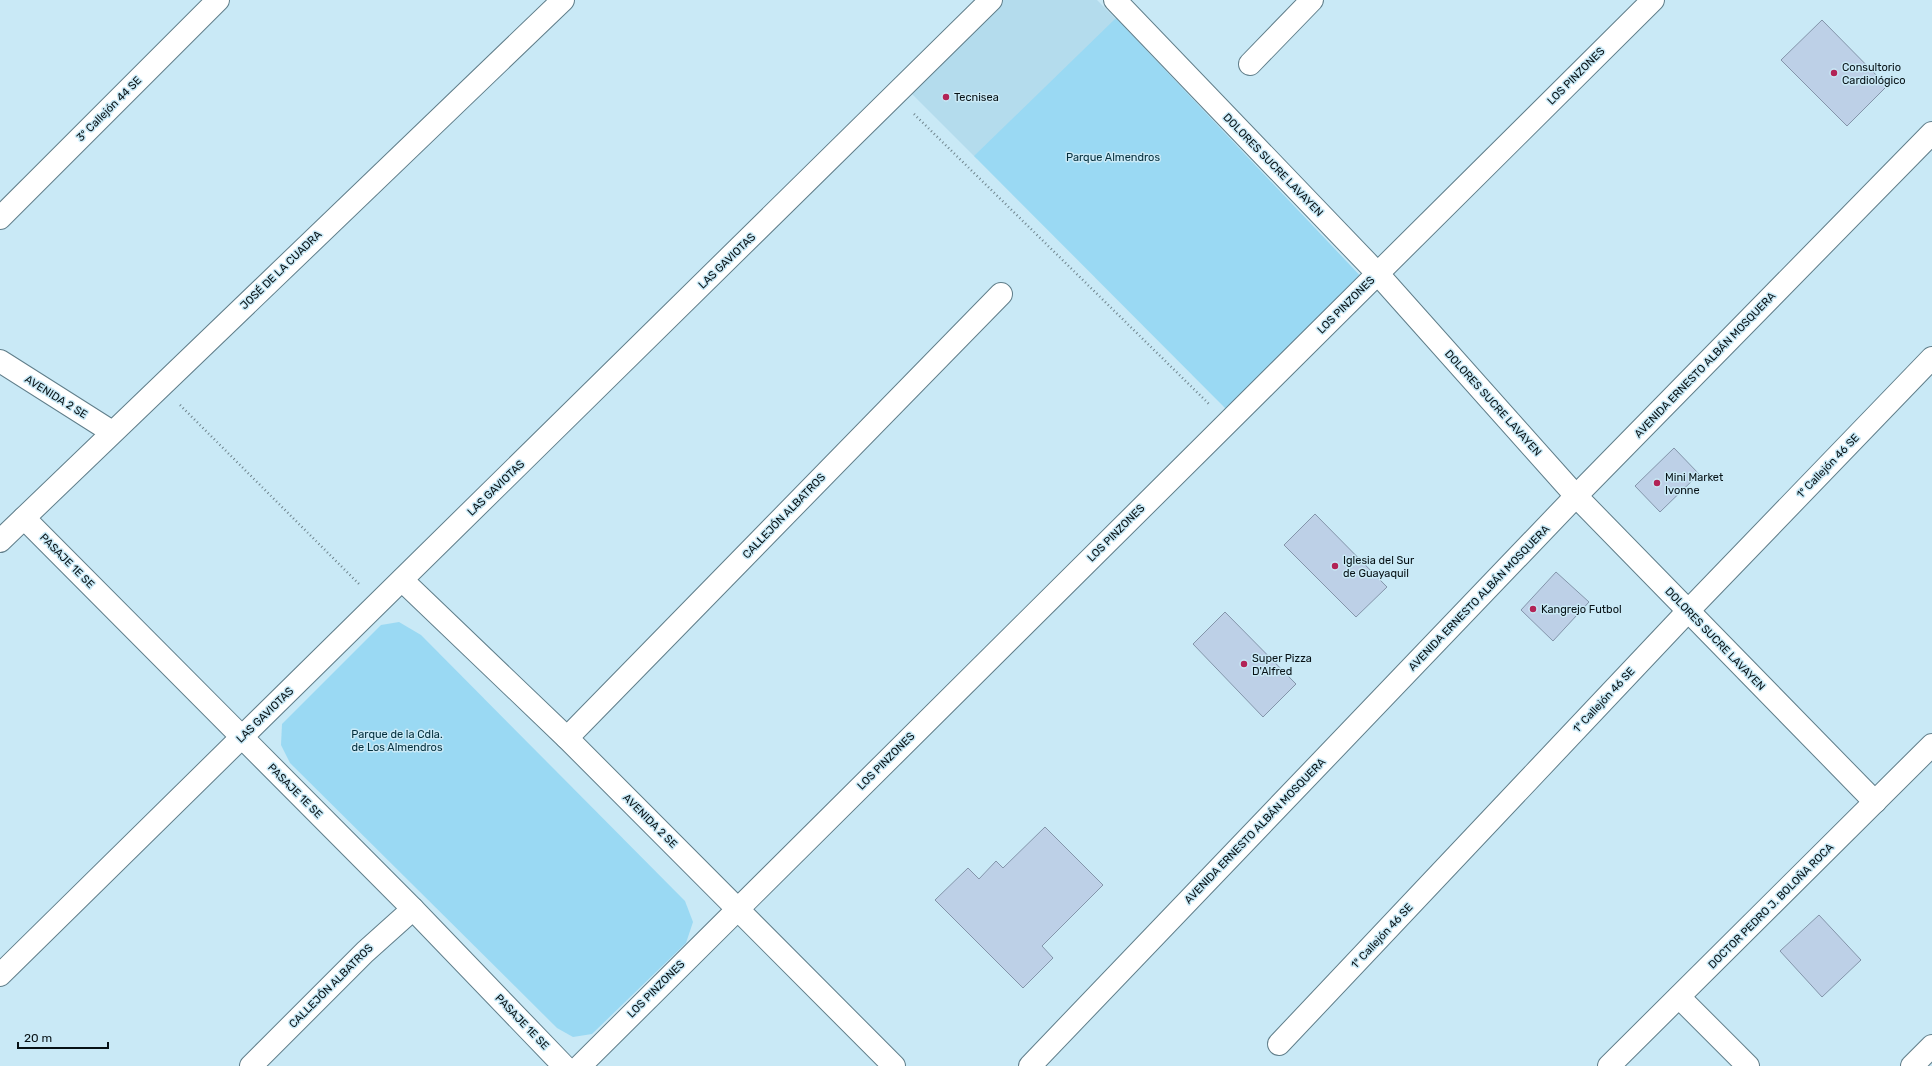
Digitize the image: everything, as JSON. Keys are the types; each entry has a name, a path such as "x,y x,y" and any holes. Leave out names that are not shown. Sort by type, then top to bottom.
{"street":[{"name":"3º Callejón 44 SE","path":"0,218 218,0"},
{"name":"JOSÉ DE LA CUADRA","path":"0,541 563,0"},
{"name":"LAS GAVIOTAS","path":"0,975 379,604 991,0"},
{"name":"DOLORES SUCRE LAVAYEN","path":"1116,0 1378,274 1576,496 1875,802"},
{"path":"1250,64 1312,0"},
{"name":"LOS PINZONES","path":"580,1066 737,908 1653,0"},
{"name":"AVENIDA ERNESTO ALBÁN MOSQUERA","path":"1030,1066 1576,496 1932,133"},
{"name":"CALLEJÓN ALBATROS","path":"567,738 1001,294"},
{"name":"1º Callejón 46 SE","path":"1279,1044 1688,611 1932,358"},
{"name":"AVENIDA 2 SE","path":"0,361 112,432"},
{"name":"PASAJE 1E SE","path":"24,518 241,738 413,909 564,1066"},
{"name":"AVENIDA 2 SE","path":"402,580 567,738 894,1066"},
{"name":"DOCTOR PEDRO J. BOLOÑA ROCA","path":"1609,1066 1932,745"},
{"name":"CALLEJÓN ALBATROS","path":"251,1066 364,952 413,909"},
{"path":"1679,997 1748,1066"},
{"path":"1912,1066 1932,1046"}],"path":[{"path":"895,96 1228,422"},
{"path":"161,385 379,604"}],"shaded area":[{"path":"998,0 1097,0 1117,20 977,159 908,90"}],"green space":[{"name":"Parque Almendros","path":"1116,18 1368,284 1233,416 974,156"},
{"name":"Parque de la Cdla. de Los Almendros","path":"399,622 421,635 685,901 693,922 686,943 592,1034 573,1037 557,1028 290,763 281,745 282,724 381,625"}],"building":[{"name":"Consultorio Cardiológico","path":"1822,20 1887,86 1847,126 1781,60"},
{"path":"1674,448 1699,474 1660,512 1635,486"},
{"name":"Iglesia del Sur de Guayaquil","path":"1315,514 1387,587 1356,617 1284,545"},
{"path":"1556,572 1589,602 1553,641 1521,610"},
{"name":"Super Pizza D'Alfred","path":"1225,612 1296,684 1263,717 1193,644"},
{"path":"1045,827 1103,885 1042,946 1053,958 1023,988 935,900 968,868 979,879 996,861 1003,868"},
{"path":"1819,915 1861,960 1822,997 1780,951"}],"place":[{"name":"Consultorio Cardiológico","path":"1834,73"},
{"name":"Tecnisea","path":"946,97"},
{"name":"Mini Market Ivonne","path":"1657,483"},
{"name":"Iglesia del Sur de Guayaquil","path":"1335,566"},
{"name":"Kangrejo Futbol","path":"1533,609"},
{"name":"Super Pizza D'Alfred","path":"1244,664"}]}
